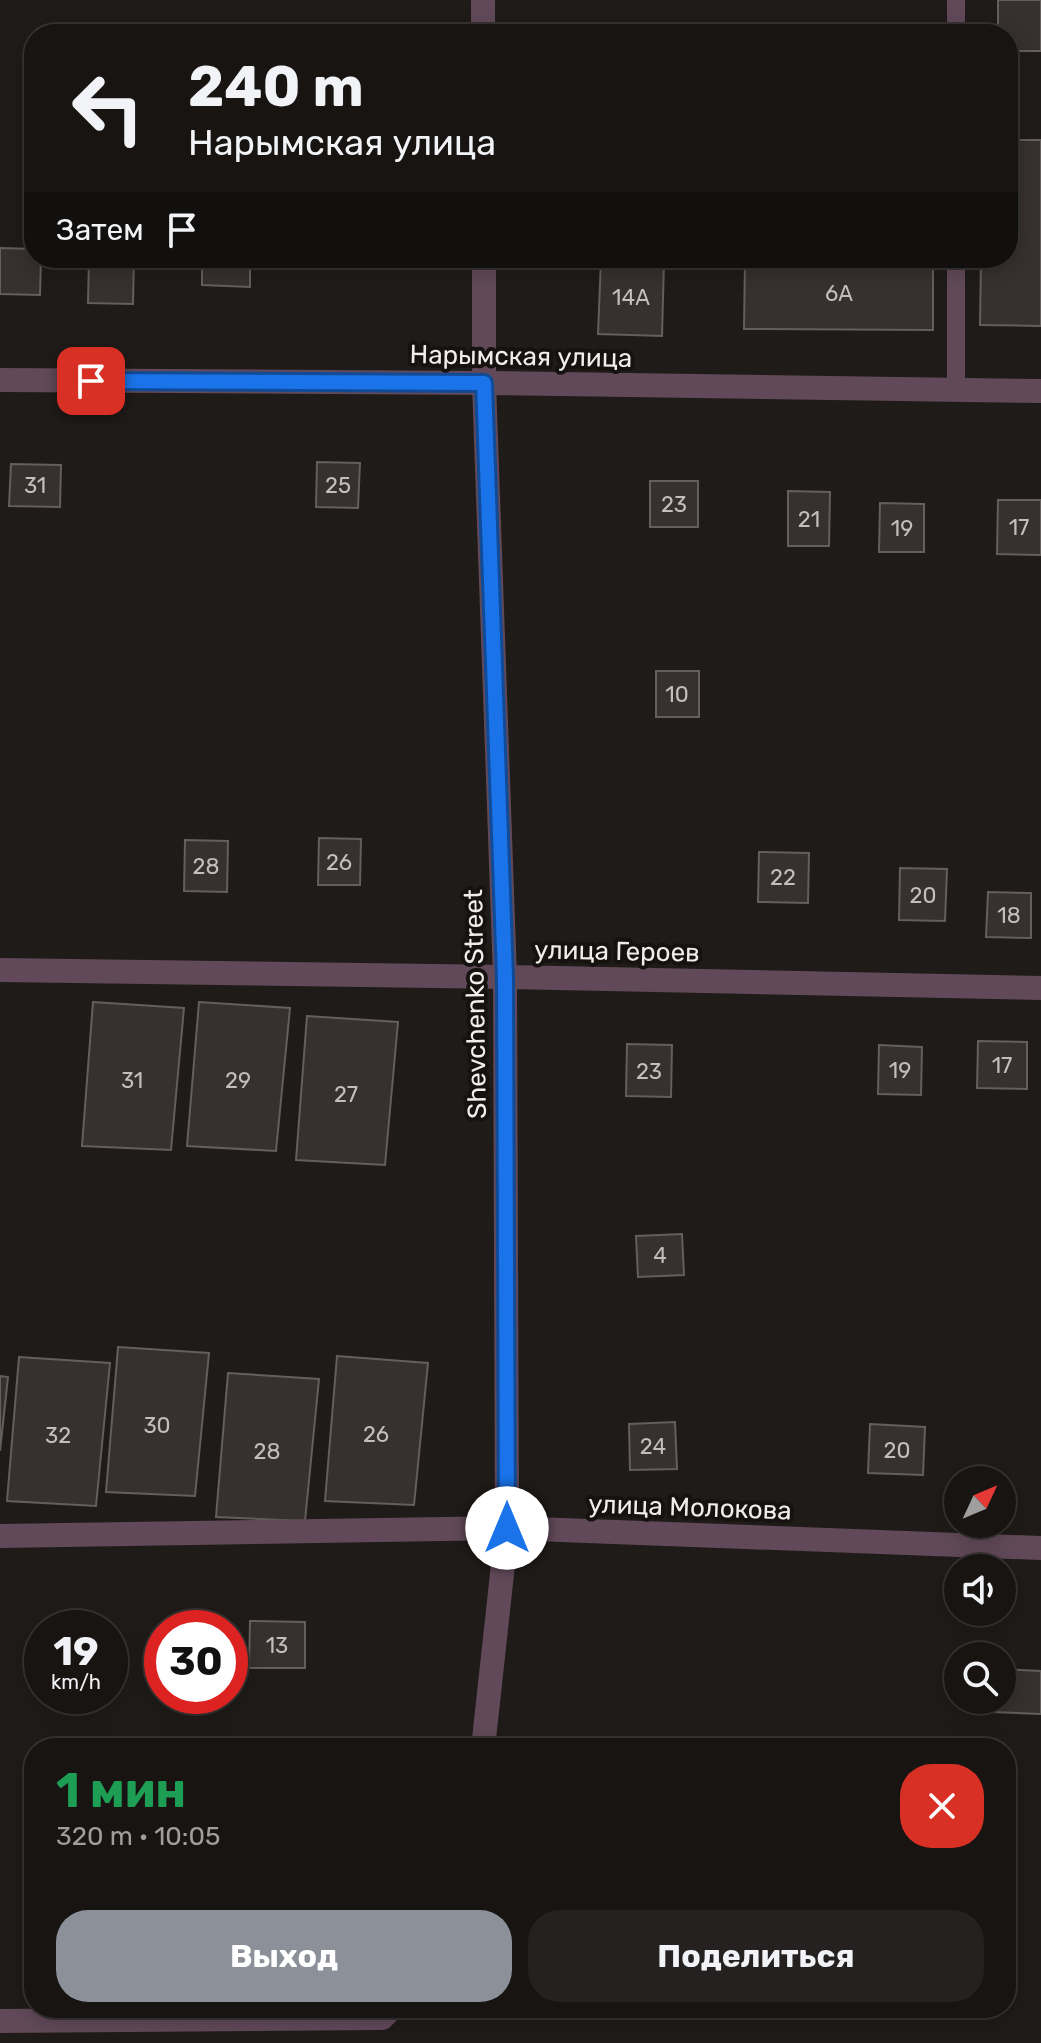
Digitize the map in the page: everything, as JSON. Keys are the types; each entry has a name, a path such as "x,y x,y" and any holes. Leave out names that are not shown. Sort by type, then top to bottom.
{"street":[{"path":"483,0 483,24"},
{"name":"Shevchenko Street","path":"484,268 484,383 505,977 507,1528 484,1738"},
{"name":"Нарымская улица","path":"0,380 1041,391"},
{"name":"улица Героев","path":"0,970 1041,988"},
{"name":"улица Молокова","path":"0,1536 507,1528 1041,1548"},
{"path":"0,2021 382,2018"}],"lane":[{"path":"956,0 956,24"},
{"path":"956,268 956,390"}],"building":[{"path":"998,0 1041,0 1041,51 1018,51 1018,24 998,24"},
{"path":"1018,140 1041,140 1041,326 980,325 981,268 1018,268"},
{"path":"0,248 24,249 24,268 41,268 40,295 0,294"},
{"path":"89,268 134,268 133,304 88,303"},
{"path":"202,268 250,268 250,287 202,285"},
{"path":"601,268 664,268 662,336 598,334"},
{"path":"745,268 933,268 933,330 744,329"},
{"path":"317,462 360,463 358,508 316,507"},
{"path":"11,464 61,465 60,507 9,506"},
{"path":"650,481 698,481 698,527 650,527"},
{"path":"788,491 830,492 829,546 788,546"},
{"path":"998,500 1041,500 1041,555 997,554"},
{"path":"880,503 924,504 924,552 879,552"},
{"path":"656,671 699,671 699,717 656,717"},
{"path":"319,838 361,839 360,885 318,885"},
{"path":"185,840 228,841 227,892 184,891"},
{"path":"759,852 809,853 808,903 758,902"},
{"path":"900,868 947,869 945,921 899,920"},
{"path":"988,892 1031,893 1031,938 986,937"},
{"path":"93,1002 184,1008 171,1150 82,1146"},
{"path":"199,1002 290,1008 276,1151 187,1146"},
{"path":"307,1016 398,1022 385,1165 296,1160"},
{"path":"978,1041 1027,1042 1027,1089 977,1088"},
{"path":"627,1044 672,1045 671,1097 626,1096"},
{"path":"879,1045 922,1047 921,1095 878,1094"},
{"path":"682,1234 684,1275 638,1277 636,1236"},
{"path":"118,1347 209,1353 195,1496 106,1492"},
{"path":"337,1356 428,1363 414,1505 325,1501"},
{"path":"19,1357 110,1363 96,1506 7,1501"},
{"path":"228,1373 319,1379 305,1521 216,1517"},
{"path":"0,1376 8,1377 0,1451"},
{"path":"675,1422 677,1469 630,1470 629,1424"},
{"path":"870,1424 925,1427 923,1475 868,1473"},
{"path":"250,1621 305,1622 305,1668 249,1668"},
{"path":"1016,1670 1041,1671 1041,1714 1016,1713"}],"route":[{"path":"91,381 484,383 505,977 507,1528"}]}
